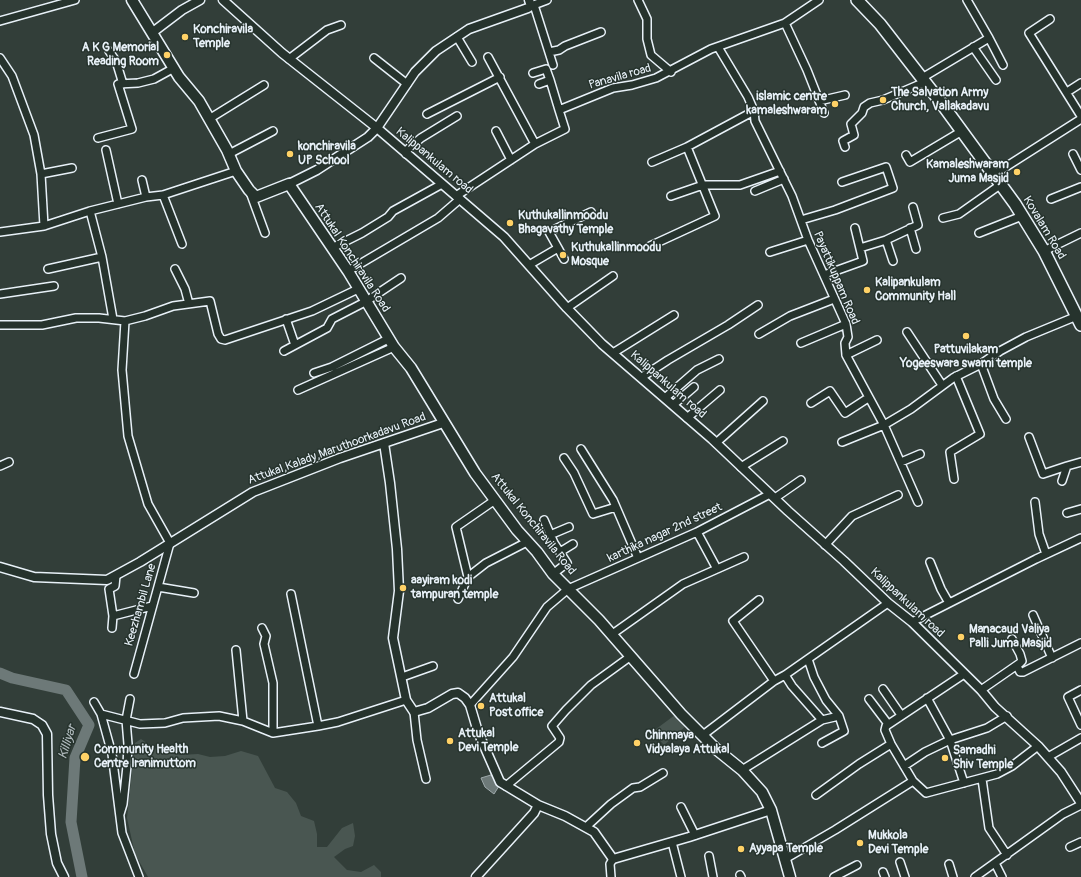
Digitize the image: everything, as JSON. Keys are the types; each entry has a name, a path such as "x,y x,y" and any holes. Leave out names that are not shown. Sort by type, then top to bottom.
{"main road":[{"path":"132,0 174,68 199,101 229,154 236,171 249,190 256,197 289,184"},
{"name":"Kovalam Road","path":"857,0 880,24 924,80 994,175 1044,251 1079,320"},
{"name":"Attukal Konchiravila Road","path":"289,184 348,271 365,302 391,343 411,368 443,423 495,500 527,542 538,552 553,574 611,635 681,714 702,736 742,770 762,792 771,810 790,877"}],"street":[{"path":"0,21 55,3 74,0"},
{"path":"153,32 182,10 200,0"},
{"name":"Kalippankulam road","path":"223,0 289,59 377,128 504,237 567,308 614,353 716,443 888,603 912,622 981,690 995,706 1038,746 1061,772 1081,804"},
{"path":"289,184 363,141 377,128 415,72 436,51 469,29 532,4 547,0"},
{"path":"640,0 647,19 647,39 651,55 671,72"},
{"name":"Panavila road","path":"559,110 613,88 632,85 671,72 701,54 785,23 819,0"},
{"path":"967,0 1003,65"},
{"path":"532,4 553,66"},
{"path":"994,175 1081,117 1067,92 1029,33 1050,19"},
{"path":"785,23 807,70 824,113"},
{"path":"289,59 327,30 341,25"},
{"path":"549,52 559,50 565,46 601,32"},
{"path":"457,37 472,62"},
{"path":"845,147 843,141 854,135 851,124 862,113 864,107 870,103 883,100 924,80 989,38"},
{"name":"Payattikuppam Road","path":"718,47 748,97 754,111 755,121 784,179 808,240 846,324 848,331 845,343 846,355 884,425 918,502"},
{"path":"973,47 996,80"},
{"path":"109,51 116,61 123,84"},
{"path":"488,57 535,144"},
{"path":"0,58 12,76 34,135 41,174 44,226"},
{"path":"374,58 407,84"},
{"path":"98,138 132,129 118,84 138,83 154,79 174,68"},
{"path":"348,271 438,218 458,197 535,144 565,129 546,68 533,73"},
{"path":"427,114 500,77"},
{"path":"539,84 550,80"},
{"path":"1067,92 1081,83"},
{"path":"209,119 264,85"},
{"path":"819,101 845,95"},
{"path":"652,162 688,147 720,128 754,111"},
{"path":"406,154 408,149 421,138 457,116"},
{"path":"229,154 273,131"},
{"path":"496,131 511,160"},
{"path":"906,155 910,162 962,132"},
{"path":"650,246 714,216 688,147"},
{"path":"106,150 118,204"},
{"path":"1072,154 1081,170"},
{"path":"801,220 835,210 893,188 886,167 842,182"},
{"path":"41,174 72,168"},
{"path":"0,232 44,226 90,211 146,197 163,195 236,171"},
{"path":"671,196 703,186 740,185 780,171"},
{"path":"755,191 784,179"},
{"path":"142,180 146,197"},
{"path":"332,248 362,233 388,217 393,211 442,184"},
{"path":"943,218 959,214 1000,185"},
{"path":"1051,198 1081,187"},
{"path":"249,190 265,233"},
{"path":"163,195 182,244"},
{"path":"860,248 886,240 918,225 913,207"},
{"path":"90,211 102,257 113,319"},
{"path":"564,259 550,232 591,212"},
{"path":"979,233 1022,216"},
{"path":"824,275 863,261 855,228"},
{"path":"910,228 916,249"},
{"path":"1044,251 1081,233"},
{"path":"770,252 808,240"},
{"path":"886,240 893,261"},
{"path":"529,265 558,248"},
{"path":"48,269 102,257"},
{"path":"175,269 185,289 189,304"},
{"path":"567,308 613,276"},
{"path":"284,351 327,328 332,319 365,302 401,278"},
{"path":"0,294 54,286"},
{"path":"0,325 42,326 76,318 113,319 125,322 173,306 210,301 218,334 221,339 225,340 328,305 358,289"},
{"path":"759,334 790,316 834,299"},
{"path":"642,377 668,360 728,326 758,305"},
{"path":"614,353 674,315"},
{"path":"286,319 295,345"},
{"path":"842,442 884,425 910,409 956,376 981,364 1026,337 1079,320"},
{"path":"125,322 122,370 128,436 148,504 170,543"},
{"path":"801,343 846,324"},
{"path":"907,332 942,385"},
{"path":"846,355 877,340"},
{"path":"314,373 391,343"},
{"path":"298,390 391,343"},
{"path":"665,398 697,370 719,359"},
{"path":"981,364 994,399 1006,420"},
{"path":"954,479 950,452 980,434 956,376"},
{"path":"673,405 694,388"},
{"path":"687,418 720,390"},
{"path":"811,403 830,391 846,413 868,398"},
{"path":"716,443 762,401"},
{"name":"Attukal,Kalady,Maruthoorkadavu Road","path":"0,568 34,577 107,580 116,576 253,492 384,442 443,423"},
{"path":"1029,437 1043,474 1081,462"},
{"path":"741,467 783,441"},
{"path":"384,442 397,549 399,591 393,638 406,700 414,712 416,740 426,779"},
{"path":"581,448 616,507 622,530 638,558"},
{"path":"901,462 920,454"},
{"path":"564,458 574,473 593,514 616,507"},
{"path":"0,466 9,462"},
{"path":"1062,481 1067,466"},
{"name":"karthika nagar 2nd street","path":"470,705 513,657 547,607 568,589 697,532 773,496 801,480"},
{"path":"825,545 852,516 898,495"},
{"path":"468,577 456,527 495,500"},
{"path":"1035,502 1039,534 1046,554"},
{"path":"1067,513 1081,509"},
{"path":"544,520 550,535 567,563 553,574"},
{"path":"550,535 569,527"},
{"path":"697,532 717,569"},
{"path":"912,622 1046,554 1081,538"},
{"path":"458,599 468,577 486,563 527,542"},
{"name":"Keezhambil Lane","path":"134,674 170,543"},
{"path":"560,552 573,544"},
{"path":"611,635 683,584 744,557"},
{"path":"930,562 941,589 949,603"},
{"path":"112,628 113,616 109,589 115,586 116,576"},
{"path":"158,587 194,593"},
{"path":"291,594 318,726"},
{"path":"759,600 733,621 774,681"},
{"path":"702,736 774,681 785,675 888,603"},
{"path":"113,616 152,606"},
{"path":"1033,615 1052,658"},
{"path":"262,628 266,636 264,644 273,683 273,732"},
{"path":"981,690 1022,661 1012,639"},
{"path":"1017,666 1020,672 1023,672 1081,643"},
{"path":"236,650 243,721"},
{"path":"506,786 559,742 560,738 552,726 566,710 591,685 630,656"},
{"path":"808,659 820,688 839,716 844,731 822,743"},
{"path":"402,677 433,666"},
{"path":"964,674 888,724 884,730 913,781 926,793 964,782 982,779 1012,766 1038,746"},
{"path":"785,675 792,686 822,720"},
{"path":"882,689 901,715"},
{"path":"1081,690 1068,697 1081,725"},
{"path":"414,712 428,708 452,694 458,693 465,698 470,705 478,732 500,782 538,805 565,816 594,832 613,859"},
{"path":"927,698 950,740 964,782"},
{"path":"119,816 123,804 127,766 128,744 126,720 130,699"},
{"path":"869,699 888,724"},
{"path":"101,714 126,720 132,723 152,724 202,716 219,716 243,721 273,732 318,726 406,700"},
{"path":"94,702 101,714 112,754 122,833 138,877"},
{"path":"0,712 33,719 42,725 47,734 48,795 52,834 56,863 64,877"},
{"path":"742,770 822,720 839,716"},
{"path":"904,766 925,752 950,740 987,728 1007,716"},
{"path":"1048,757 1081,738"},
{"path":"816,796 859,764 891,744"},
{"path":"586,827 611,804 633,788 640,787 663,773"},
{"path":"982,779 989,828 1007,854"},
{"path":"785,859 835,830 913,781"},
{"path":"975,877 1064,814 1081,804"},
{"path":"476,877 534,813 538,805"},
{"path":"681,807 695,835"},
{"path":"611,877 610,864 613,859 695,835 771,810"},
{"path":"672,842 679,876"},
{"path":"1070,847 1081,842"},
{"path":"709,856 714,877"},
{"path":"900,862 905,877"},
{"path":"995,863 1002,877"},
{"path":"949,864 953,877"},
{"path":"834,877 857,865"}],"shaded area":[{"path":"675,715 686,726 664,745 652,732"},
{"path":"141,739 152,747 167,753 181,755 198,754 210,757 225,756 241,751 258,756 275,788 287,792 296,803 301,816 314,821 317,834 317,847 327,847 342,828 353,823 355,836 353,846 345,849 334,857 347,870 361,872 374,865 381,872 381,877 148,877 135,854 127,818 135,743"},
{"path":"491,775 499,786 494,794 485,787 481,778"}],"waterway":[{"name":"Killiyar","path":"0,673 12,678 66,690 89,725 75,758 71,822 82,877"}],"place":[{"name":"Konchiravila Temple","path":"185,37"},
{"name":"A K G Memorial Reading Room","path":"167,55"},
{"name":"The Salvation Army Church, Vallakadavu","path":"883,100"},
{"name":"islamic centre kamaleshwaram","path":"835,104"},
{"name":"konchiravila UP School","path":"290,154"},
{"name":"Kamaleshwaram Juma Masjid","path":"1017,172"},
{"name":"Kuthukallinmoodu Bhagavathy Temple","path":"510,223"},
{"name":"Kuthukallinmoodu Mosque","path":"563,255"},
{"name":"Kalipankulam Community Hall","path":"867,290"},
{"name":"Pattuvilakam Yogeeswara swami temple","path":"966,336"},
{"name":"aayiram kodi tampuran temple","path":"403,588"},
{"name":"Manacaud Valiya Palli Juma Masjid","path":"961,637"},
{"name":"Attukal Post office","path":"481,706"},
{"name":"Attukal Devi Temple","path":"450,741"},
{"name":"Chinmaya Vidyalaya Attukal","path":"637,743"},
{"name":"Community Health Centre Iranimuttom","path":"85,757"},
{"name":"Samadhi Shiv Temple","path":"945,758"},
{"name":"Mukkola Devi Temple","path":"860,843"},
{"name":"Ayyapa Temple","path":"741,849"}]}
